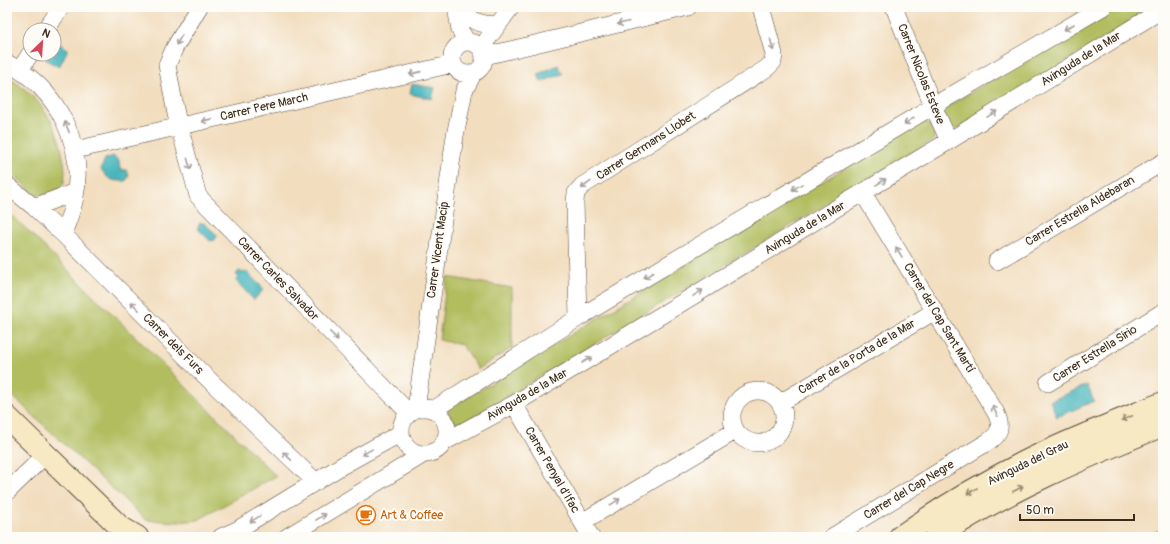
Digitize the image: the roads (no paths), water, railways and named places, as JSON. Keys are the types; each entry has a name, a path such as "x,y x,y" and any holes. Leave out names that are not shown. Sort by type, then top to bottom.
{"main road":[{"name":"Avinguda del Grau","path":"900,537 969,493 1031,459 1163,403"},
{"path":"7,417 120,527 137,537"},
{"name":"Avinguda del Grau","path":"936,537 975,512 1040,478 1163,425"},
{"path":"7,434 113,537"}],"street":[{"path":"51,22 61,7"},
{"name":"Carrer Carles Salvador","path":"199,7 167,65 178,127 198,196 412,411"},
{"path":"456,8 470,44 482,67 478,71 462,70 452,57 470,44 496,26 511,7"},
{"path":"470,44 688,7"},
{"name":"Carrer Germans Llobet","path":"578,318 576,194 582,186 767,68 773,62 774,54 761,7"},
{"name":"Carrer Nicolas Esteve","path":"894,7 933,106 949,141"},
{"path":"433,410 578,318 933,106 1103,7"},
{"path":"456,8 472,21 496,26"},
{"name":"Avinguda de la Mar","path":"444,442 514,404 949,141 1163,9"},
{"path":"22,60 14,67 36,83 59,110 67,126 75,150 77,175 74,202 64,234"},
{"name":"Carrer Pere March","path":"75,150 178,127 462,70"},
{"name":"Carrer Vicent Macip","path":"412,411 455,136 464,91 462,70"},
{"name":"Carrer Estrella Aldebaran","path":"997,261 1163,162"},
{"path":"7,185 34,207 75,192"},
{"name":"Carrer del Cap Sant Martí","path":"863,193 999,419 999,431 995,437 986,443"},
{"name":"Carrer dels Furs","path":"34,207 64,234 200,371 316,482"},
{"name":"Carrer de la Porta de la Mar","path":"780,402 935,311"},
{"name":"Carrer Estrella Sirio","path":"1048,383 1163,312"},
{"path":"752,391 765,392 771,394 780,402 784,410 782,428 777,435 770,440 764,443 751,442 740,436 735,431 731,414 739,398 746,393 752,391"},
{"name":"Carrer Penyal d'Ifac","path":"514,404 591,537"},
{"path":"287,537 424,454 435,451 444,442 447,432 446,427 442,417 433,410 422,408 412,411 402,422 401,432 402,439 411,450 424,454"},
{"path":"582,522 735,431"},
{"path":"221,537 237,530 343,465 401,432"},
{"name":"Carrer del Cap Negre","path":"832,537 986,443"},
{"path":"7,492 37,463"}],"water":[{"path":"62,45 68,49 62,61"},
{"path":"50,62 62,62 59,67"},
{"path":"558,65 563,74 541,82 538,74"},
{"path":"412,84 435,88 432,99 410,94"},
{"path":"113,156 119,161 120,170 126,170 129,175 126,181 111,180 101,169 105,159"},
{"path":"200,223 204,223 217,235 214,240 210,241 197,228"},
{"path":"239,271 243,273 246,271 264,289 254,300 236,281 238,277 236,274"},
{"path":"1087,385 1094,401 1057,417 1050,401"},
{"path":"1163,529 1163,537 1143,537"}],"place":[{"name":"Art & Coffee","path":"366,515"}]}
